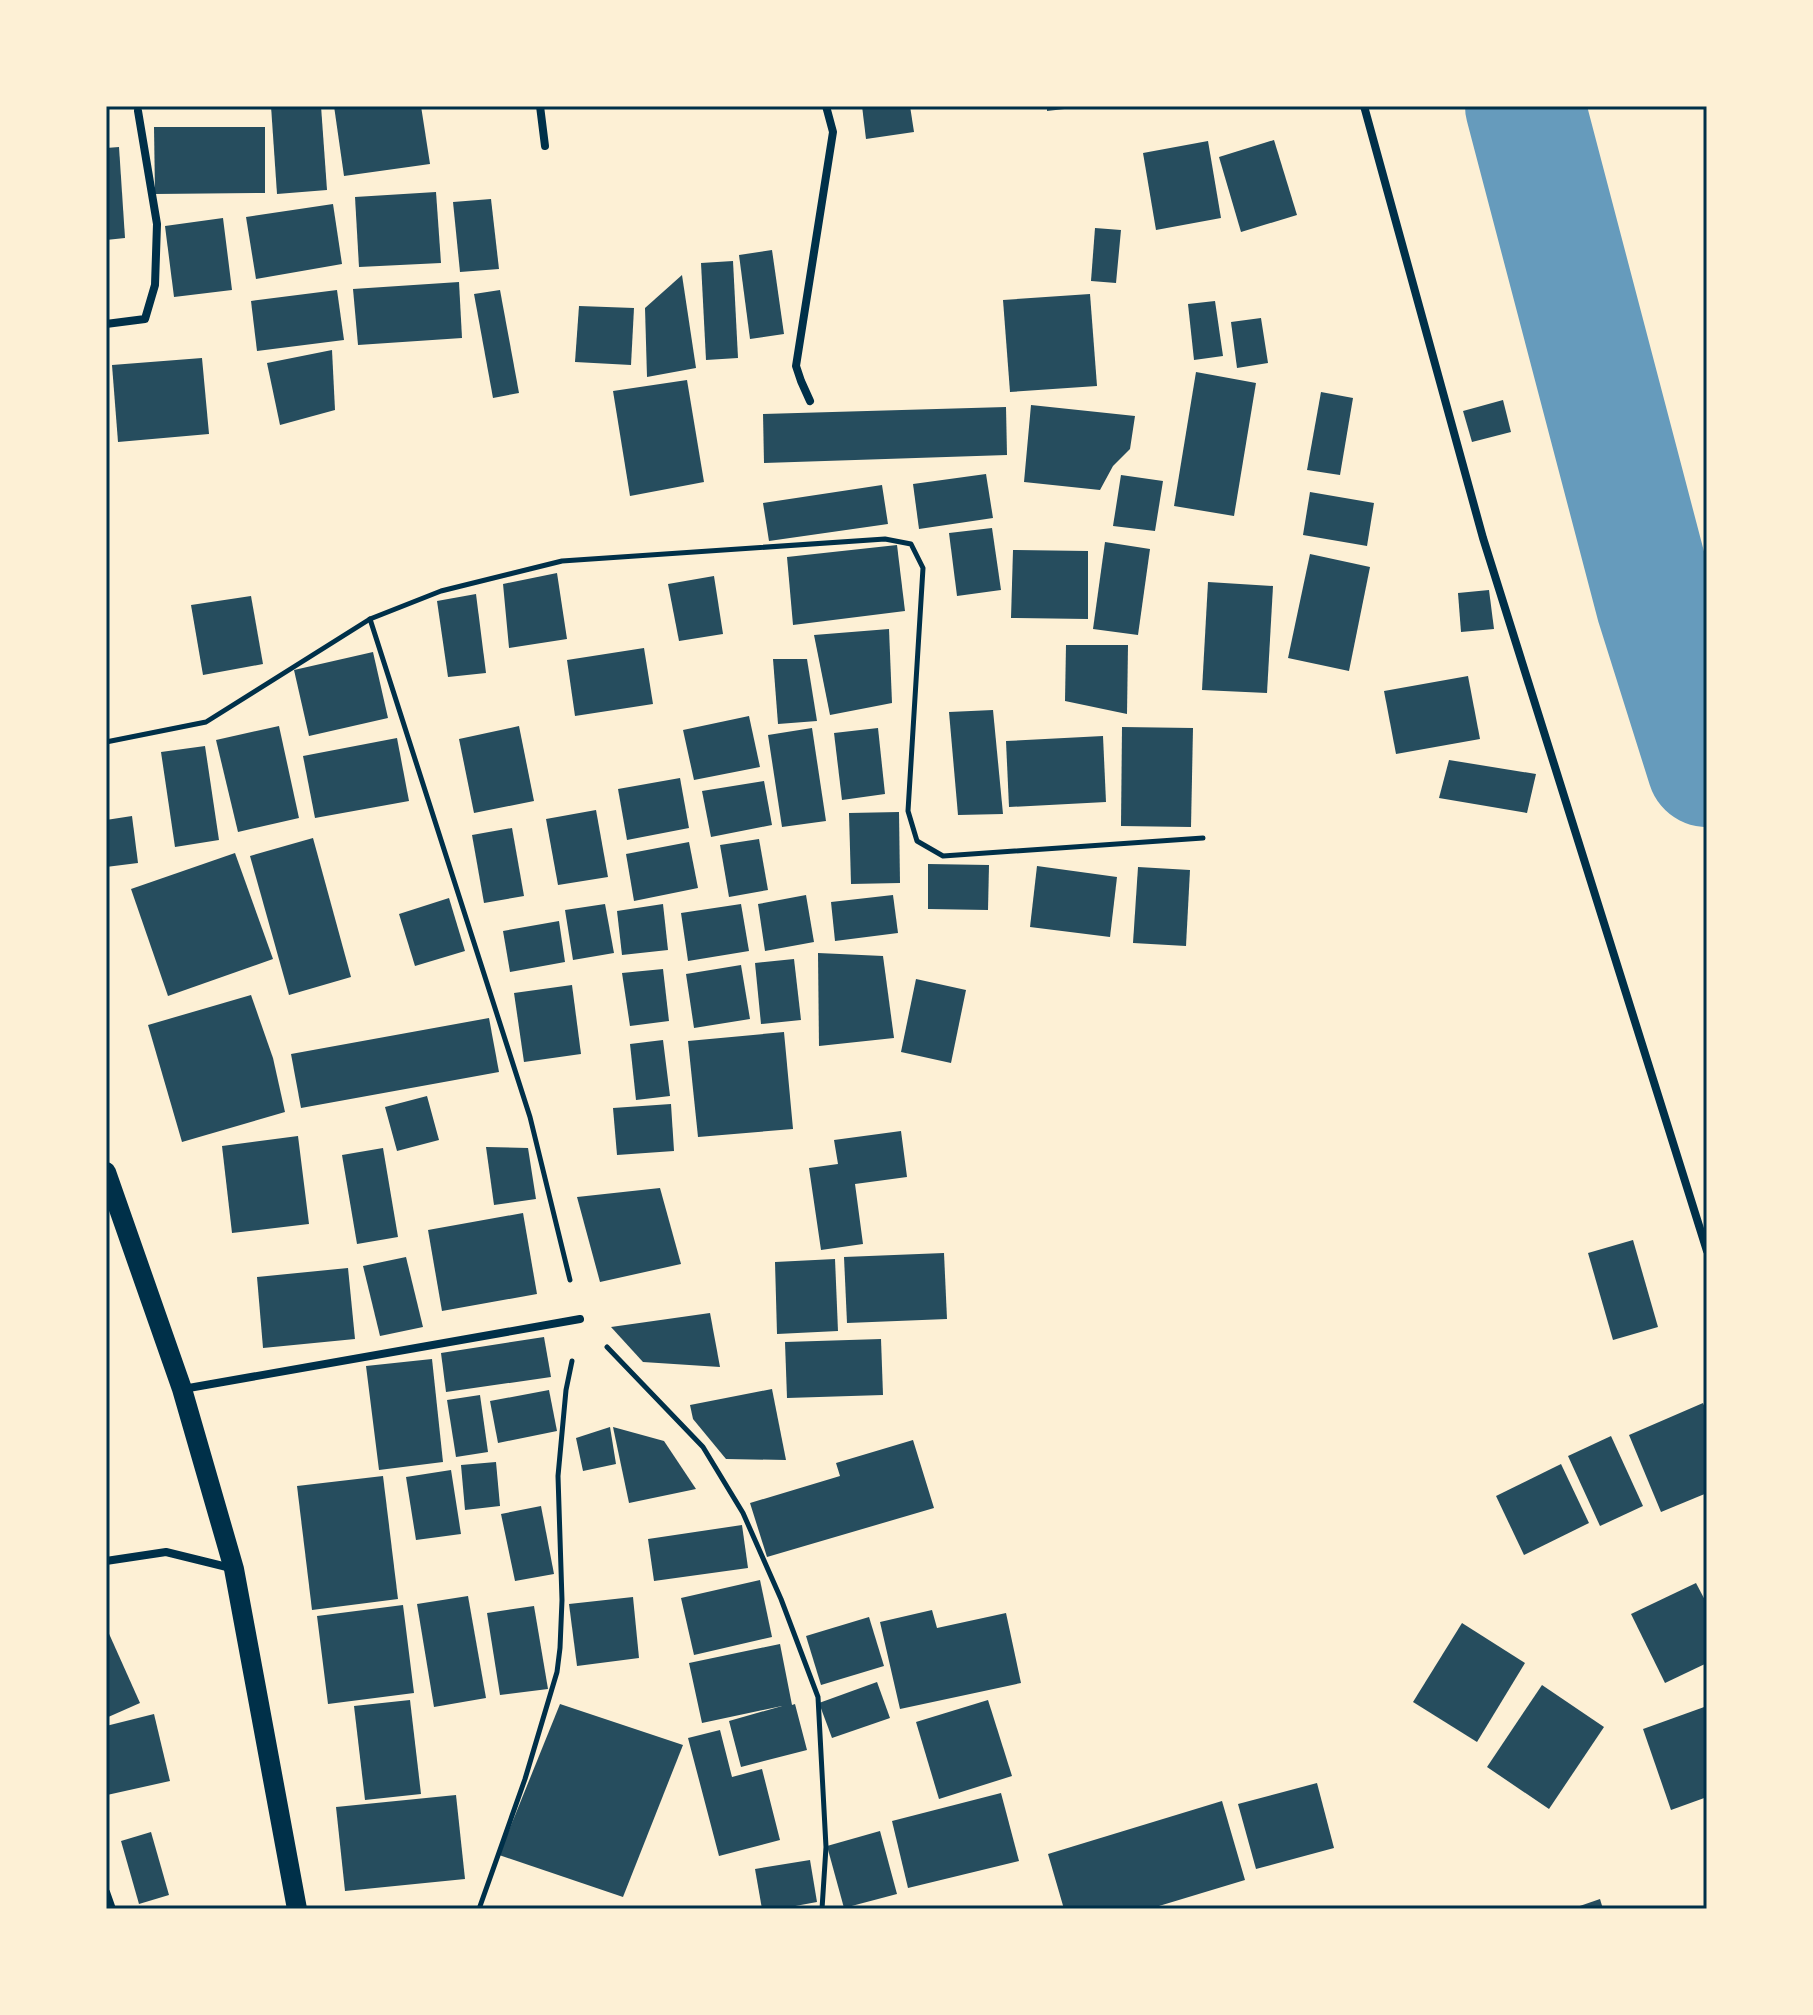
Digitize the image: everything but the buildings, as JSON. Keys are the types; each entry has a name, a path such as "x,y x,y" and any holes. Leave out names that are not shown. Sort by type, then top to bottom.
{"main road":[{"path":"106,1172 182,1389 234,1569 297,1909"}],"street":[{"path":"540,106 545,146"},
{"path":"810,401 796,366 833,132 826,106"},
{"path":"1364,106 1483,538 1707,1251"},
{"path":"106,324 145,319 155,285 157,224 138,111"},
{"path":"182,1389 580,1319"},
{"path":"106,1561 166,1552 234,1569"},
{"path":"106,1892 112,1909"}],"path":[{"path":"106,742 206,722 370,619 441,591 562,561 885,539 911,544 923,568 908,811 917,841 943,856 1203,838"},
{"path":"370,619 530,1117 580,1319 566,1390 558,1476 562,1585 557,1672 525,1779 479,1909"},
{"path":"580,1319 703,1447 743,1513 781,1599 818,1697 826,1847 822,1909"}],"waterway":[{"path":"1525,106 1656,605 1707,767"}]}
